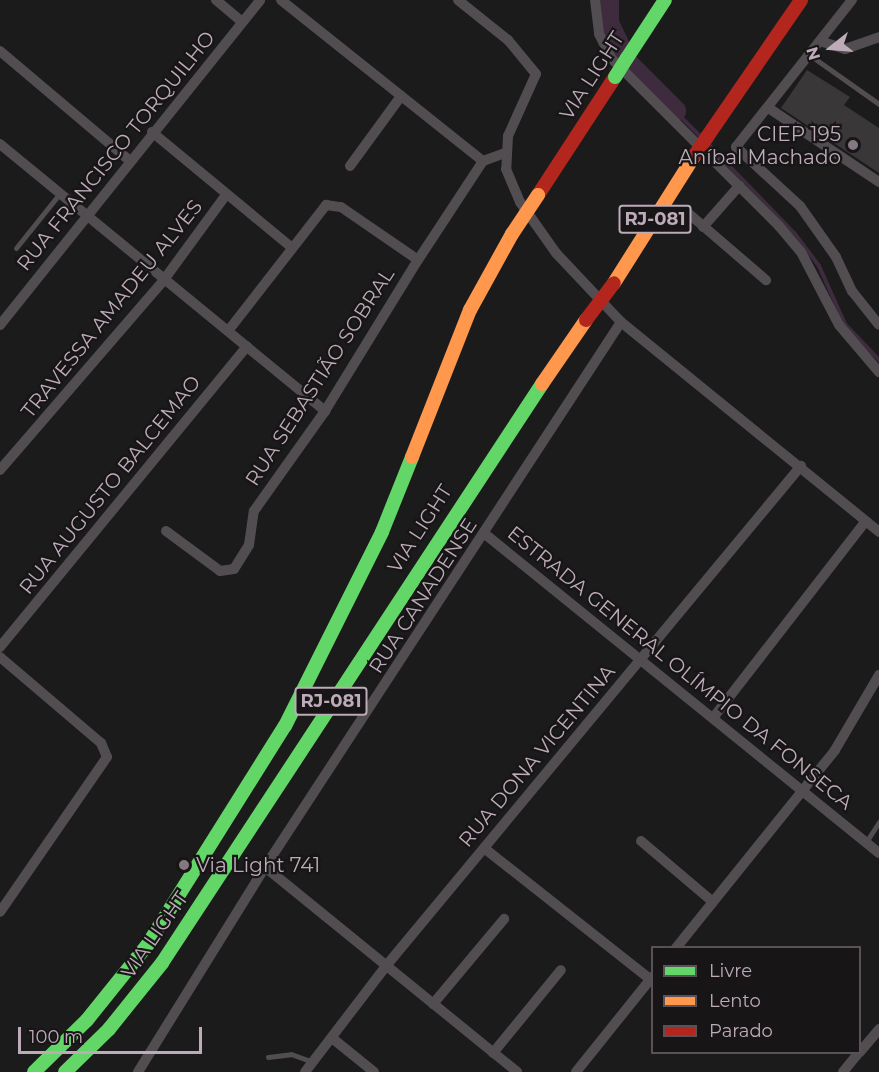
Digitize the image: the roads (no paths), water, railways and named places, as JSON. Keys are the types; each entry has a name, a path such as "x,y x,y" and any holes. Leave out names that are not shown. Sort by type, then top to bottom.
{"main road":[{"name":"VIA LIGHT","path":"34,1072 94,1012 148,944 285,726 349,605 470,310 512,234 665,0"},
{"name":"VIA LIGHT","path":"65,1072 109,1029 162,963 462,501 586,320 614,283 695,155 801,0"}],"street":[{"path":"216,0 242,22"},
{"name":"RUA FRANCISCO TORQUILHO","path":"2,318 260,0"},
{"path":"281,0 483,161 505,153"},
{"path":"458,0 508,40 536,74 505,153 510,182 540,232 621,321 879,532"},
{"path":"594,0 599,34 612,59 637,88 739,186 801,252 839,325 879,372"},
{"path":"852,0 823,42 770,109 743,134 736,147 800,206 836,256 852,291 879,325"},
{"path":"823,42 845,49 879,37"},
{"path":"0,51 129,160"},
{"path":"350,166 401,96"},
{"path":"770,109 879,182"},
{"path":"152,132 292,248"},
{"path":"0,144 163,281 247,346 325,411"},
{"name":"RUA SEBASTIÃO SOBRAL","path":"166,531 220,571 234,569 249,545 254,511 325,411 418,260 483,161"},
{"path":"703,227 739,186"},
{"name":"TRAVESSA AMADEU ALVES","path":"0,470 163,281 226,195"},
{"path":"228,331 321,208 341,207 418,260"},
{"path":"688,213 766,280"},
{"name":"RUA CANADENSE","path":"138,1072 265,867 485,534 621,321"},
{"name":"RUA AUGUSTO BALCEMAO","path":"0,647 247,346"},
{"name":"RUA DONA VICENTINA","path":"305,1072 386,966 801,466"},
{"path":"713,718 866,521"},
{"name":"ESTRADA GENERAL OLÍMPIO DA FONSECA","path":"485,534 639,662 713,718 879,853"},
{"path":"0,657 101,743 106,761 0,912"},
{"path":"678,946 853,724 879,675"},
{"path":"641,841 713,902"},
{"path":"484,848 651,978 576,1072"},
{"path":"265,867 516,1072"},
{"path":"433,1004 504,919"},
{"path":"493,1053 561,970"},
{"path":"861,1051 879,1029"},
{"path":"332,1038 374,1072"},
{"path":"843,1072 858,1054"}],"lane":[{"path":"811,56 879,104"},
{"path":"16,248 60,193"},
{"path":"866,842 879,822"},
{"path":"268,1058 291,1054 313,1062"}],"waterway":[{"path":"608,0 608,23 627,63 675,111"},
{"path":"675,111 701,137"},
{"path":"708,144 795,234 819,266 845,324 879,360"}],"place":[{"name":"CIEP 195 Aníbal Machado","path":"853,145"},
{"name":"Via Light 741","path":"184,865"}]}
